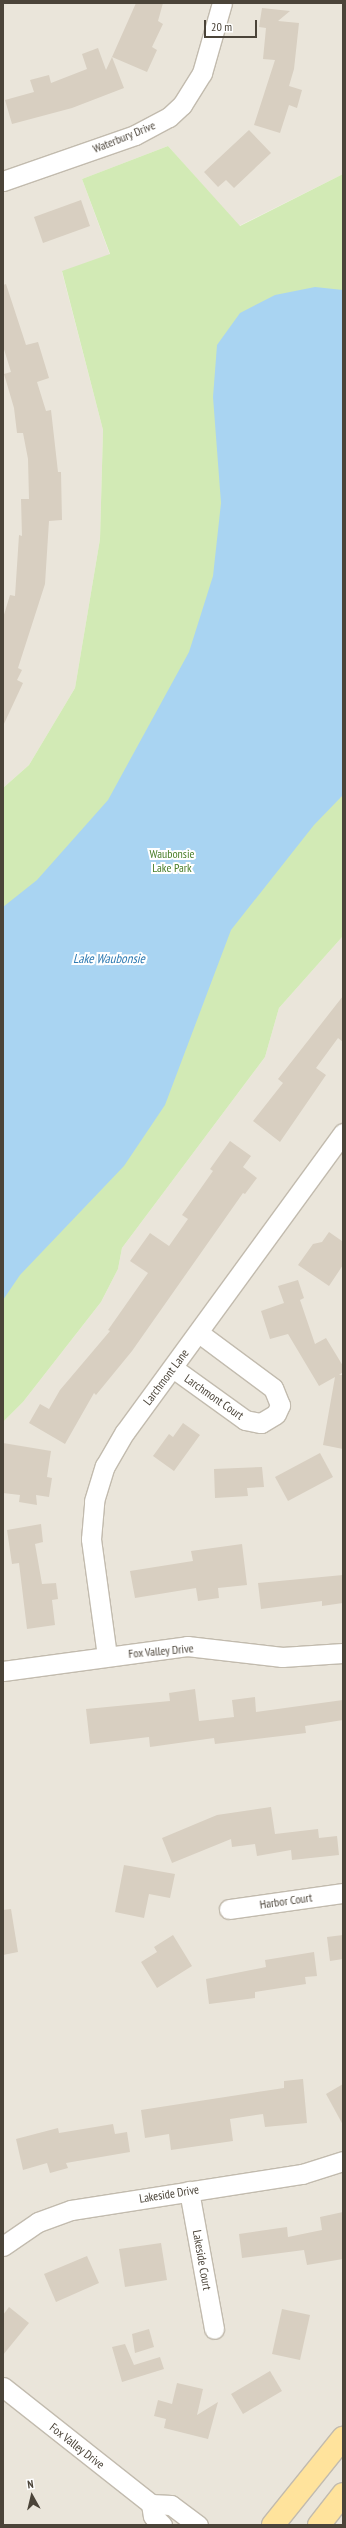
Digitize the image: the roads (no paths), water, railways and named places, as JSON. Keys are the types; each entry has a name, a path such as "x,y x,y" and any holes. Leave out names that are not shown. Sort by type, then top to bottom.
{"main road":[{"path":"273,2525 343,2438"},
{"path":"319,2525 343,2494"}],"street":[{"name":"Waterbury Drive","path":"3,181 135,135 169,117 182,105 202,73 222,3"},
{"name":"Larchmont Lane","path":"107,1656 92,1539 94,1501 110,1455 343,1133"},
{"name":"Larchmont Court","path":"173,1368 245,1420 261,1423 276,1414 280,1405 273,1388 199,1332"},
{"name":"Fox Valley Drive","path":"3,1671 187,1646 282,1657 343,1654"},
{"name":"Harbor Court","path":"229,1909 343,1892"},
{"name":"Lakeside Drive","path":"3,2246 38,2222 71,2210 302,2174 343,2161"},
{"name":"Lakeside Court","path":"189,2191 214,2329"},
{"name":"Fox Valley Drive","path":"3,2388 151,2504 153,2516 162,2525"},
{"path":"151,2504 171,2505 198,2525"}],"water":[{"name":"Lake Waubonsie","path":"315,287 343,290 343,795 314,825 231,930 165,1105 124,1166 20,1275 3,1300 3,907 37,880 108,800 189,652 213,576 221,503 213,397 217,345 240,313 275,295"}],"park label":[{"name":"Waubonsie Lake Park","path":"172,861"}]}
